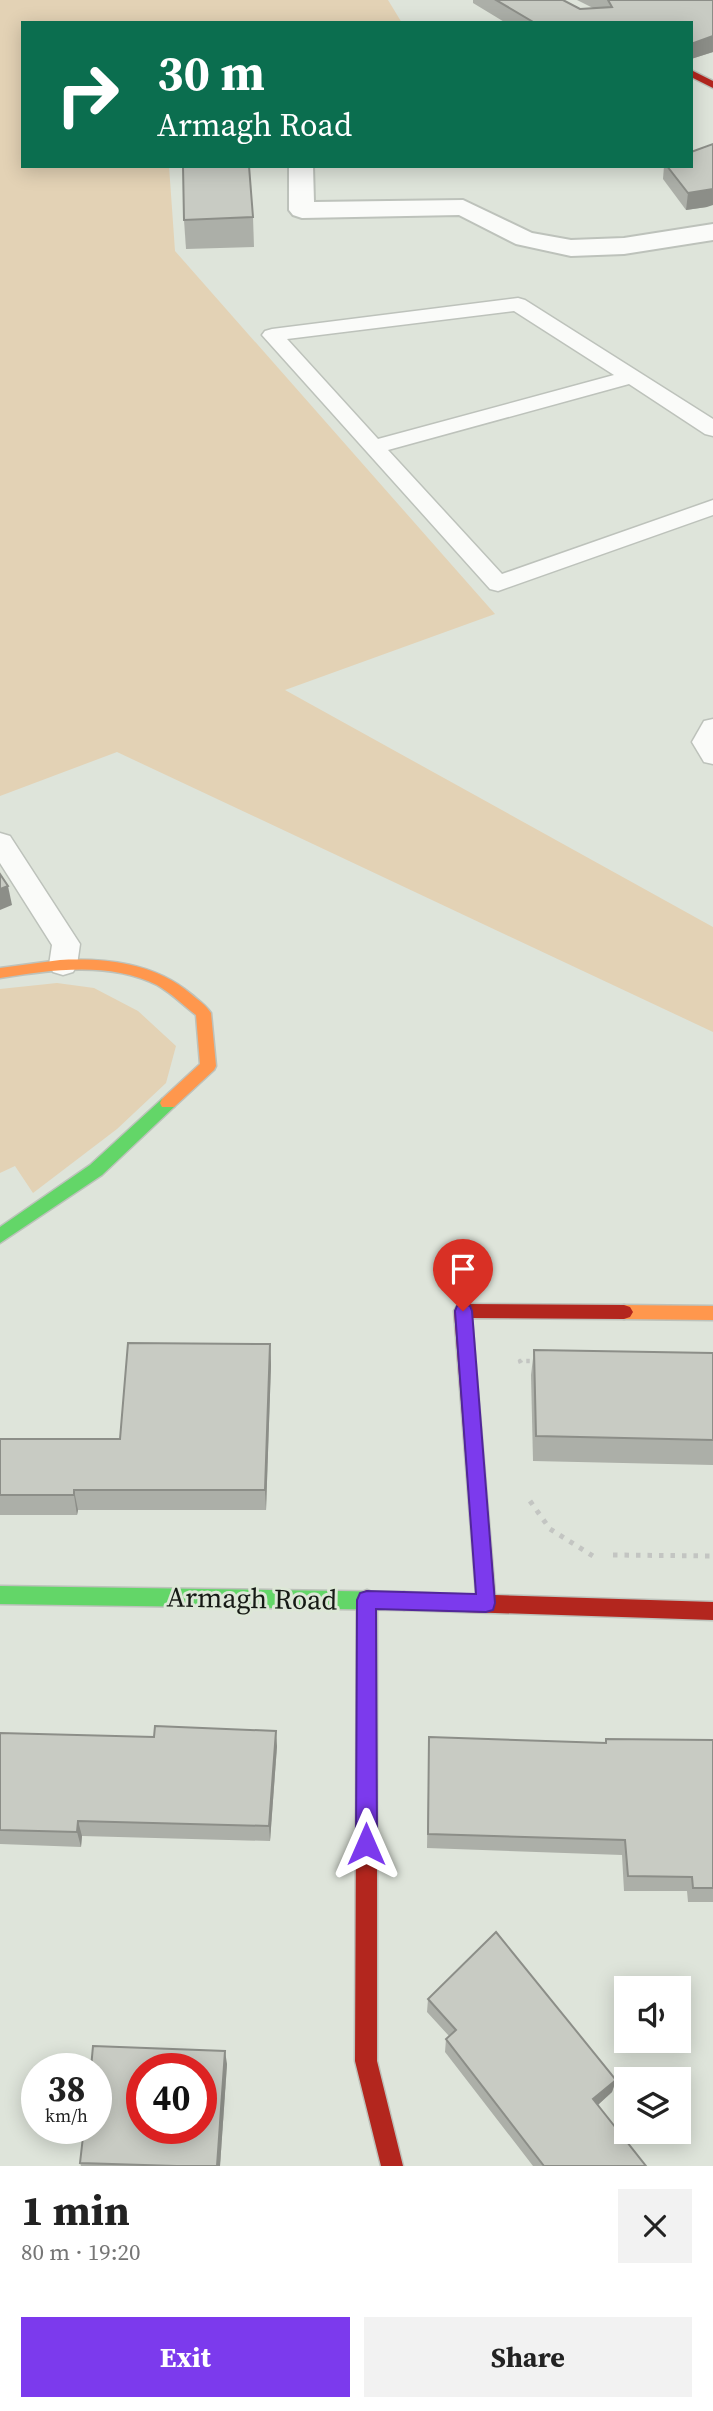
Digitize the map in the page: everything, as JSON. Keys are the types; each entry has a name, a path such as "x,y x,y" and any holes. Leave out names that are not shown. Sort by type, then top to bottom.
{"street":[{"path":"693,74 713,85"},
{"path":"301,168 302,210 463,207 525,239 571,248 624,246 713,232"},
{"path":"0,973 63,965 108,965 160,979 202,1013 208,1066 96,1170 0,1237"},
{"path":"486,1603 463,1311 713,1313"},
{"name":"Armagh Road","path":"0,1595 367,1600 713,1611"},
{"path":"367,1600 366,2061 392,2166"}],"lane":[{"path":"713,429 518,304 272,335 498,584 713,507"},
{"path":"374,447 632,377"},
{"path":"713,727 705,741 713,756"},
{"path":"0,842 66,944 63,965"}],"path":[{"path":"521,1375 520,1361 548,1361"},
{"path":"529,1499 550,1529 593,1556 713,1556"}],"shaded area":[{"path":"0,0 388,0 401,21 21,21 21,168 169,168 175,251 495,614 285,690 713,927 713,1032 117,752 0,796"},
{"path":"57,983 94,988 138,1011 176,1046 166,1083 117,1129 33,1193 15,1166 0,1173 0,989"}],"building":[{"path":"496,0 563,0 580,9 612,7 608,0 713,0 713,36 693,43 693,21 532,21"},
{"path":"713,144 713,189 688,193 669,168 693,168 693,151"},
{"path":"183,168 249,168 253,217 184,220"},
{"path":"0,874 8,886 0,889"},
{"path":"128,1343 270,1344 265,1490 74,1490 74,1495 0,1495 0,1439 120,1439"},
{"path":"534,1350 713,1353 713,1440 536,1436"},
{"path":"155,1726 276,1731 269,1826 78,1821 77,1832 0,1830 0,1733 154,1737"},
{"path":"429,1737 606,1743 606,1739 713,1740 713,1888 693,1888 692,1877 628,1876 625,1840 428,1834"},
{"path":"496,1932 614,2078 614,2082 593,2099 614,2126 614,2144 629,2144 646,2166 544,2166 446,2039 456,2030 428,1999"},
{"path":"93,2046 225,2051 217,2166 80,2163 82,2144 112,2144 112,2053 92,2053"}],"traffic: fast":[{"path":"0,1236 96,1170 168,1103"},
{"path":"0,1595 404,1601"}],"traffic: slow":[{"path":"0,973 60,965 102,965 141,973 160,980 177,991 203,1013 208,1066 168,1103"},
{"path":"624,1312 713,1313"}],"traffic: jam":[{"path":"693,74 713,85"},
{"path":"486,1603 463,1311 624,1312"},
{"path":"367,1599 366,2061 392,2166"},
{"path":"404,1601 713,1611"}],"route":[{"path":"366,1844 367,1600 486,1603 463,1311"}]}
